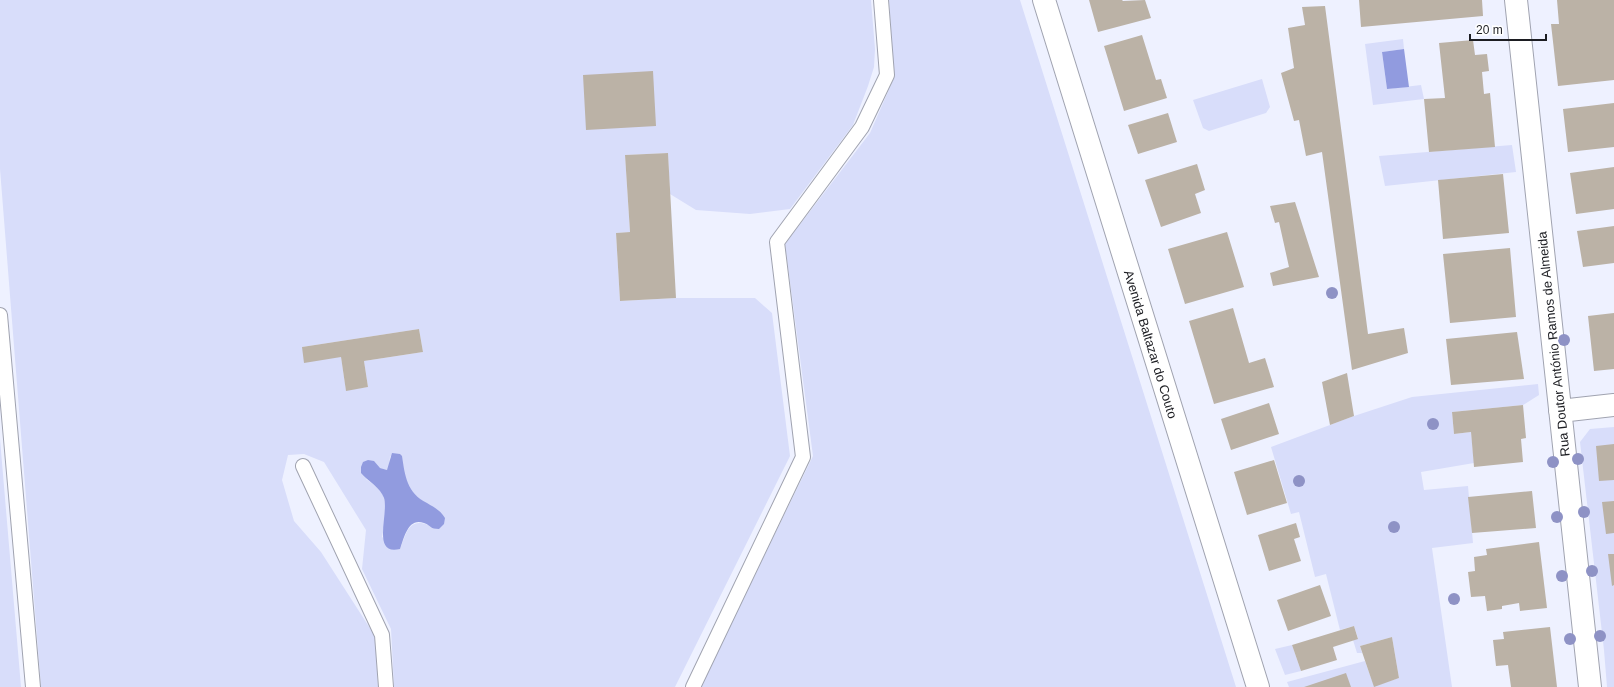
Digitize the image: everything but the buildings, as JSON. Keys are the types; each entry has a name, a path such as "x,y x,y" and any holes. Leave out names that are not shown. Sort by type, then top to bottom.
{"street":[{"name":"Avenida Baltazar do Couto","path":"1044,0 1258,687"},
{"name":"Rua Doutor António Ramos de Almeida","path":"1516,0 1590,687"},
{"path":"1560,411 1614,405"}],"lane":[{"path":"693,687 803,457 777,242 862,127 887,75 881,0"},
{"path":"0,315 32,687"},
{"path":"302,466 382,635 386,687"}],"shaded area":[{"path":"0,0 871,0 875,49 874,67 853,125 790,209 750,214 696,210 670,194 668,153 625,155 630,232 616,233 620,301 676,298 755,298 772,313 790,456 675,687 394,687 391,629 362,569 366,530 324,462 304,454 288,455 282,480 294,521 321,552 375,636 378,687 41,687 0,169","holes":["419,329 423,352 364,361 368,387 346,390 341,357 302,347","390,456 404,474 411,491 426,503 428,525 421,523 412,525 406,533 400,549 382,537 386,512 384,499 378,488 366,479 380,468 387,470 389,467"]},
{"path":"889,0 1020,0 1236,687 700,687 813,456 785,244 870,133 894,78"},
{"path":"1403,39 1404,49 1382,52 1387,89 1421,85 1424,99 1373,105 1365,44"},
{"path":"1262,79 1270,107 1266,113 1209,131 1203,128 1193,100"},
{"path":"1512,145 1516,172 1385,186 1379,156"},
{"path":"1538,384 1539,395 1523,405 1452,412 1454,434 1471,432 1474,463 1421,472 1424,490 1468,486 1473,543 1432,548 1452,687 1289,687 1287,682 1365,661 1374,686 1399,678 1392,637 1360,646 1362,653 1357,653 1353,640 1358,638 1354,626 1340,630 1326,574 1315,577 1299,512 1291,514 1271,447 1354,416 1412,397"},
{"path":"1614,427 1614,687 1607,687 1580,442 1590,429"},
{"path":"0,439 21,687 0,687"},
{"path":"1292,645 1301,671 1285,675 1275,649"}],"water":[{"path":"1404,49 1409,87 1387,89 1382,52"},
{"path":"392,453 400,454 402,456 408,483 415,494 420,499 437,509 445,518 444,524 439,529 432,528 424,523 414,523 405,534 400,549 391,549 386,546 383,532 385,505 384,498 377,488 361,473 363,462 368,460 374,461 380,468 387,470"}]}
